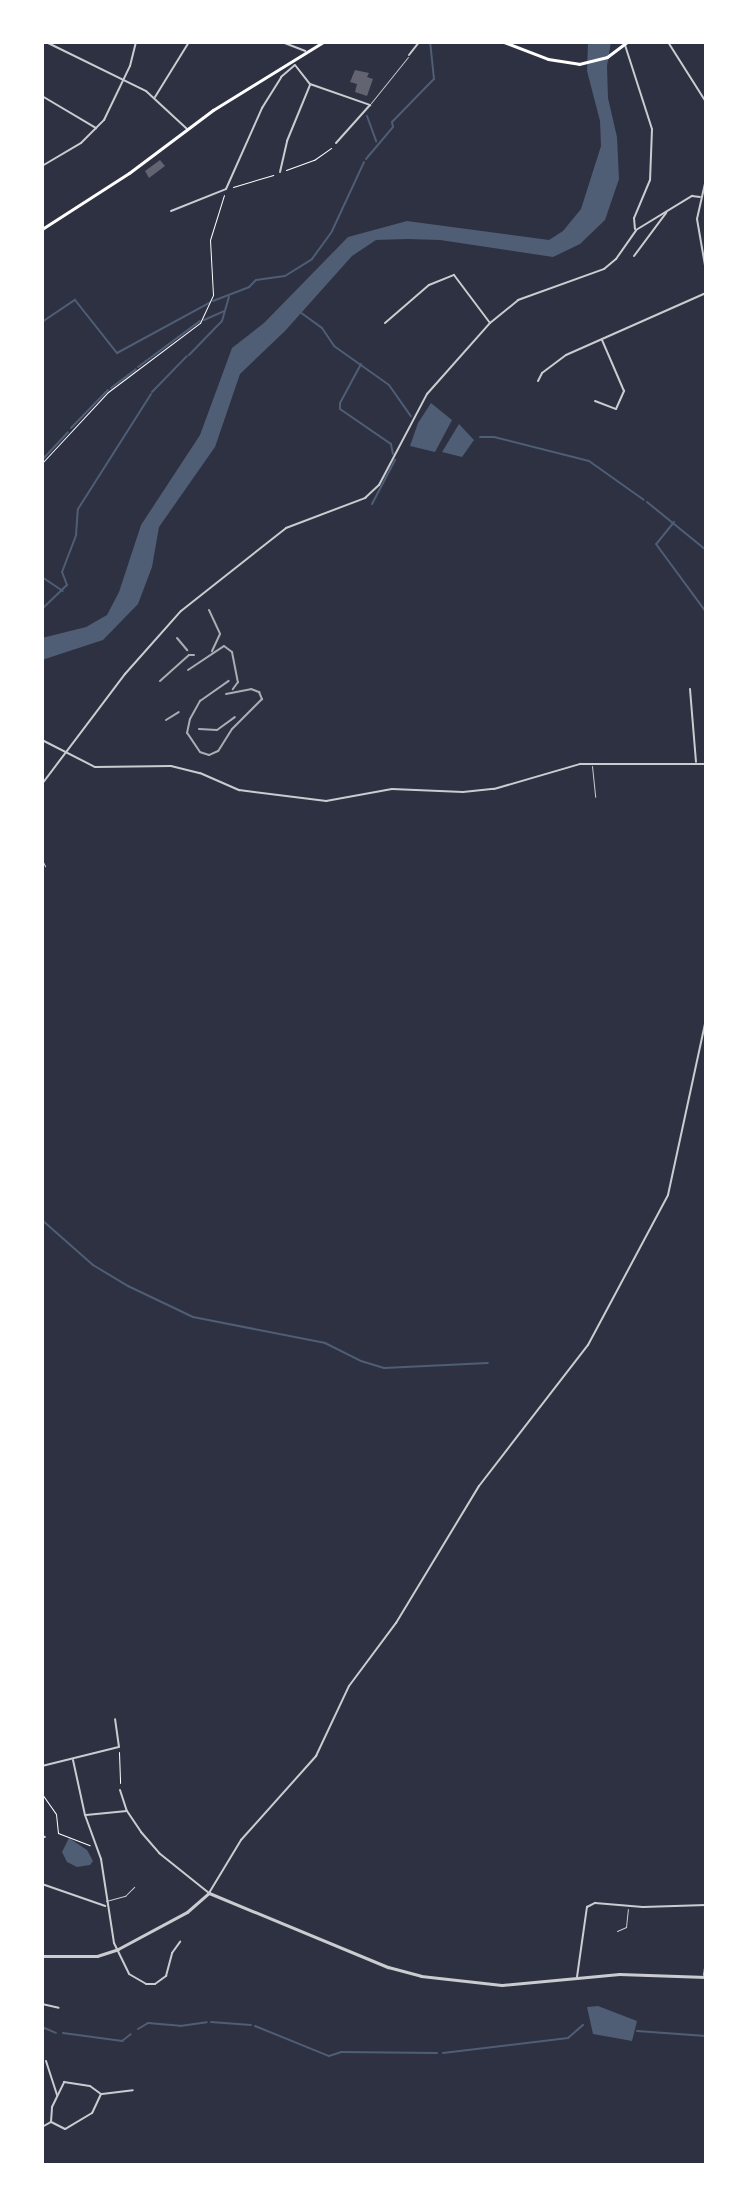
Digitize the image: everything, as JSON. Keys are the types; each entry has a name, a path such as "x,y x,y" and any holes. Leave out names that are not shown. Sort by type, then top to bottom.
{"main road":[{"path":"42,229 323,42"},
{"path":"504,42 555,61 579,64 603,59 626,44"}],"street":[{"path":"46,42 124,79 155,98 187,130"},
{"path":"42,166 97,129 124,79 136,42"},
{"path":"155,98 189,42"},
{"path":"282,42 298,45 306,52"},
{"path":"409,55 419,42"},
{"path":"668,42 706,102"},
{"path":"626,44 652,129 650,180 634,218 636,230"},
{"path":"171,211 226,189 262,108 293,63 310,84 370,105 336,143"},
{"path":"280,172 287,141 310,84"},
{"path":"42,96 97,129"},
{"path":"706,179 697,219 706,271"},
{"path":"42,784 125,674 184,609 286,528 365,498 379,485 427,394 490,323 518,300 604,269 616,259 636,230 692,196 700,197"},
{"path":"634,256 666,212"},
{"path":"701,242 706,242"},
{"path":"385,323 429,285 454,275 490,323"},
{"path":"538,381 542,373 566,355 706,293"},
{"path":"595,401 616,409 624,391 602,338"},
{"path":"690,689 696,763"},
{"path":"42,740 65,755 95,767 171,766 200,773 220,785 239,790 326,801 392,789 454,792 494,789 592,764 706,764"},
{"path":"42,1956 97,1956 118,1949 187,1912 209,1893 241,1840 316,1756 349,1686 396,1623 479,1486 588,1345 668,1195 706,1019"},
{"path":"42,1766 119,1747 115,1719"},
{"path":"73,1760 85,1815 98,1849 106,1907 129,1974 146,1984 155,1984 166,1976 172,1953 180,1942"},
{"path":"120,1790 127,1811 159,1853 209,1893 388,1967 421,1976 502,1985 577,1977 673,1973 705,1977 706,1960"},
{"path":"85,1815 127,1811"},
{"path":"42,1884 106,1907"},
{"path":"577,1977 587,1907 595,1903 628,1906 706,1905"},
{"path":"42,2004 59,2008"},
{"path":"46,2061 58,2096"},
{"path":"51,2122 52,2107 64,2082 90,2086 101,2094 133,2090"},
{"path":"51,2122 65,2129 78,2124 92,2113 101,2094"},
{"path":"42,2127 51,2122"}],"lane":[{"path":"370,105 409,55"},
{"path":"592,764 595,797"},
{"path":"42,860 45,866"},
{"path":"106,1901 125,1896 134,1887"},
{"path":"617,1931 626,1927 628,1906"}],"path":[{"path":"42,463 108,392 200,323 213,295 210,240 226,189"},
{"path":"119,1747 120,1790"},
{"path":"42,1794 56,1814 58,1833 98,1849"}],"water":[{"path":"588,42 611,42 607,66 608,98 617,137 619,179 605,220 580,244 553,257 440,240 407,239 376,240 352,256 285,331 240,374 215,447 159,527 152,567 138,604 103,640 42,660 42,638 86,627 107,615 119,592 141,525 200,435 232,348 264,323 348,237 407,221 549,240 563,231 581,209 601,146 600,121 587,71"},
{"path":"431,403 452,420 435,452 410,446 418,423"},
{"path":"459,424 474,440 462,457 442,452"},
{"path":"69,1838 87,1850 93,1861 90,1865 77,1867 67,1862 62,1852"},
{"path":"598,2006 637,2021 632,2041 593,2034 587,2007"}],"building":[{"path":"355,70 369,73 367,77 373,79 367,96 355,92 357,84 350,82"},
{"path":"160,160 165,166 149,178 145,171"}],"waterway":[{"path":"366,159 393,127 392,122 434,79 430,42"},
{"path":"367,116 376,141"},
{"path":"213,301 249,287 256,280 285,276 312,259 332,231 364,162"},
{"path":"189,355 222,321 229,297"},
{"path":"42,322 75,300 117,353 209,303"},
{"path":"204,320 224,311"},
{"path":"300,312 322,328 334,346 389,385 411,416"},
{"path":"138,367 200,321"},
{"path":"152,392 187,356"},
{"path":"361,364 340,403 340,409 391,444 393,454"},
{"path":"111,388 136,369"},
{"path":"71,428 108,390"},
{"path":"42,609 67,585 62,572 76,535 78,509 151,394"},
{"path":"42,460 68,432"},
{"path":"480,437 494,437 589,461 644,500"},
{"path":"372,504 395,460"},
{"path":"647,502 706,550"},
{"path":"674,522 656,544 706,612"},
{"path":"42,577 63,591"},
{"path":"42,1220 93,1265 128,1286 193,1317 325,1343 361,1361 384,1368 488,1363"},
{"path":"138,2029 148,2023 180,2026 207,2022"},
{"path":"211,2022 251,2025"},
{"path":"443,2053 568,2038 583,2025"},
{"path":"255,2026 329,2056 341,2052 437,2053"},
{"path":"42,2027 56,2033"},
{"path":"637,2031 706,2036"},
{"path":"63,2033 122,2041 131,2034"}],"railway":[{"path":"209,610 220,634 212,651"},
{"path":"177,638 187,650"},
{"path":"188,670 224,646 232,652 238,682 233,689"},
{"path":"160,681 189,655 194,655"},
{"path":"226,694 251,689 259,692 262,699 232,729 218,751 209,755 200,752 187,733 190,719 200,701 229,681"},
{"path":"166,720 179,712"},
{"path":"199,729 217,730 235,717"}]}
